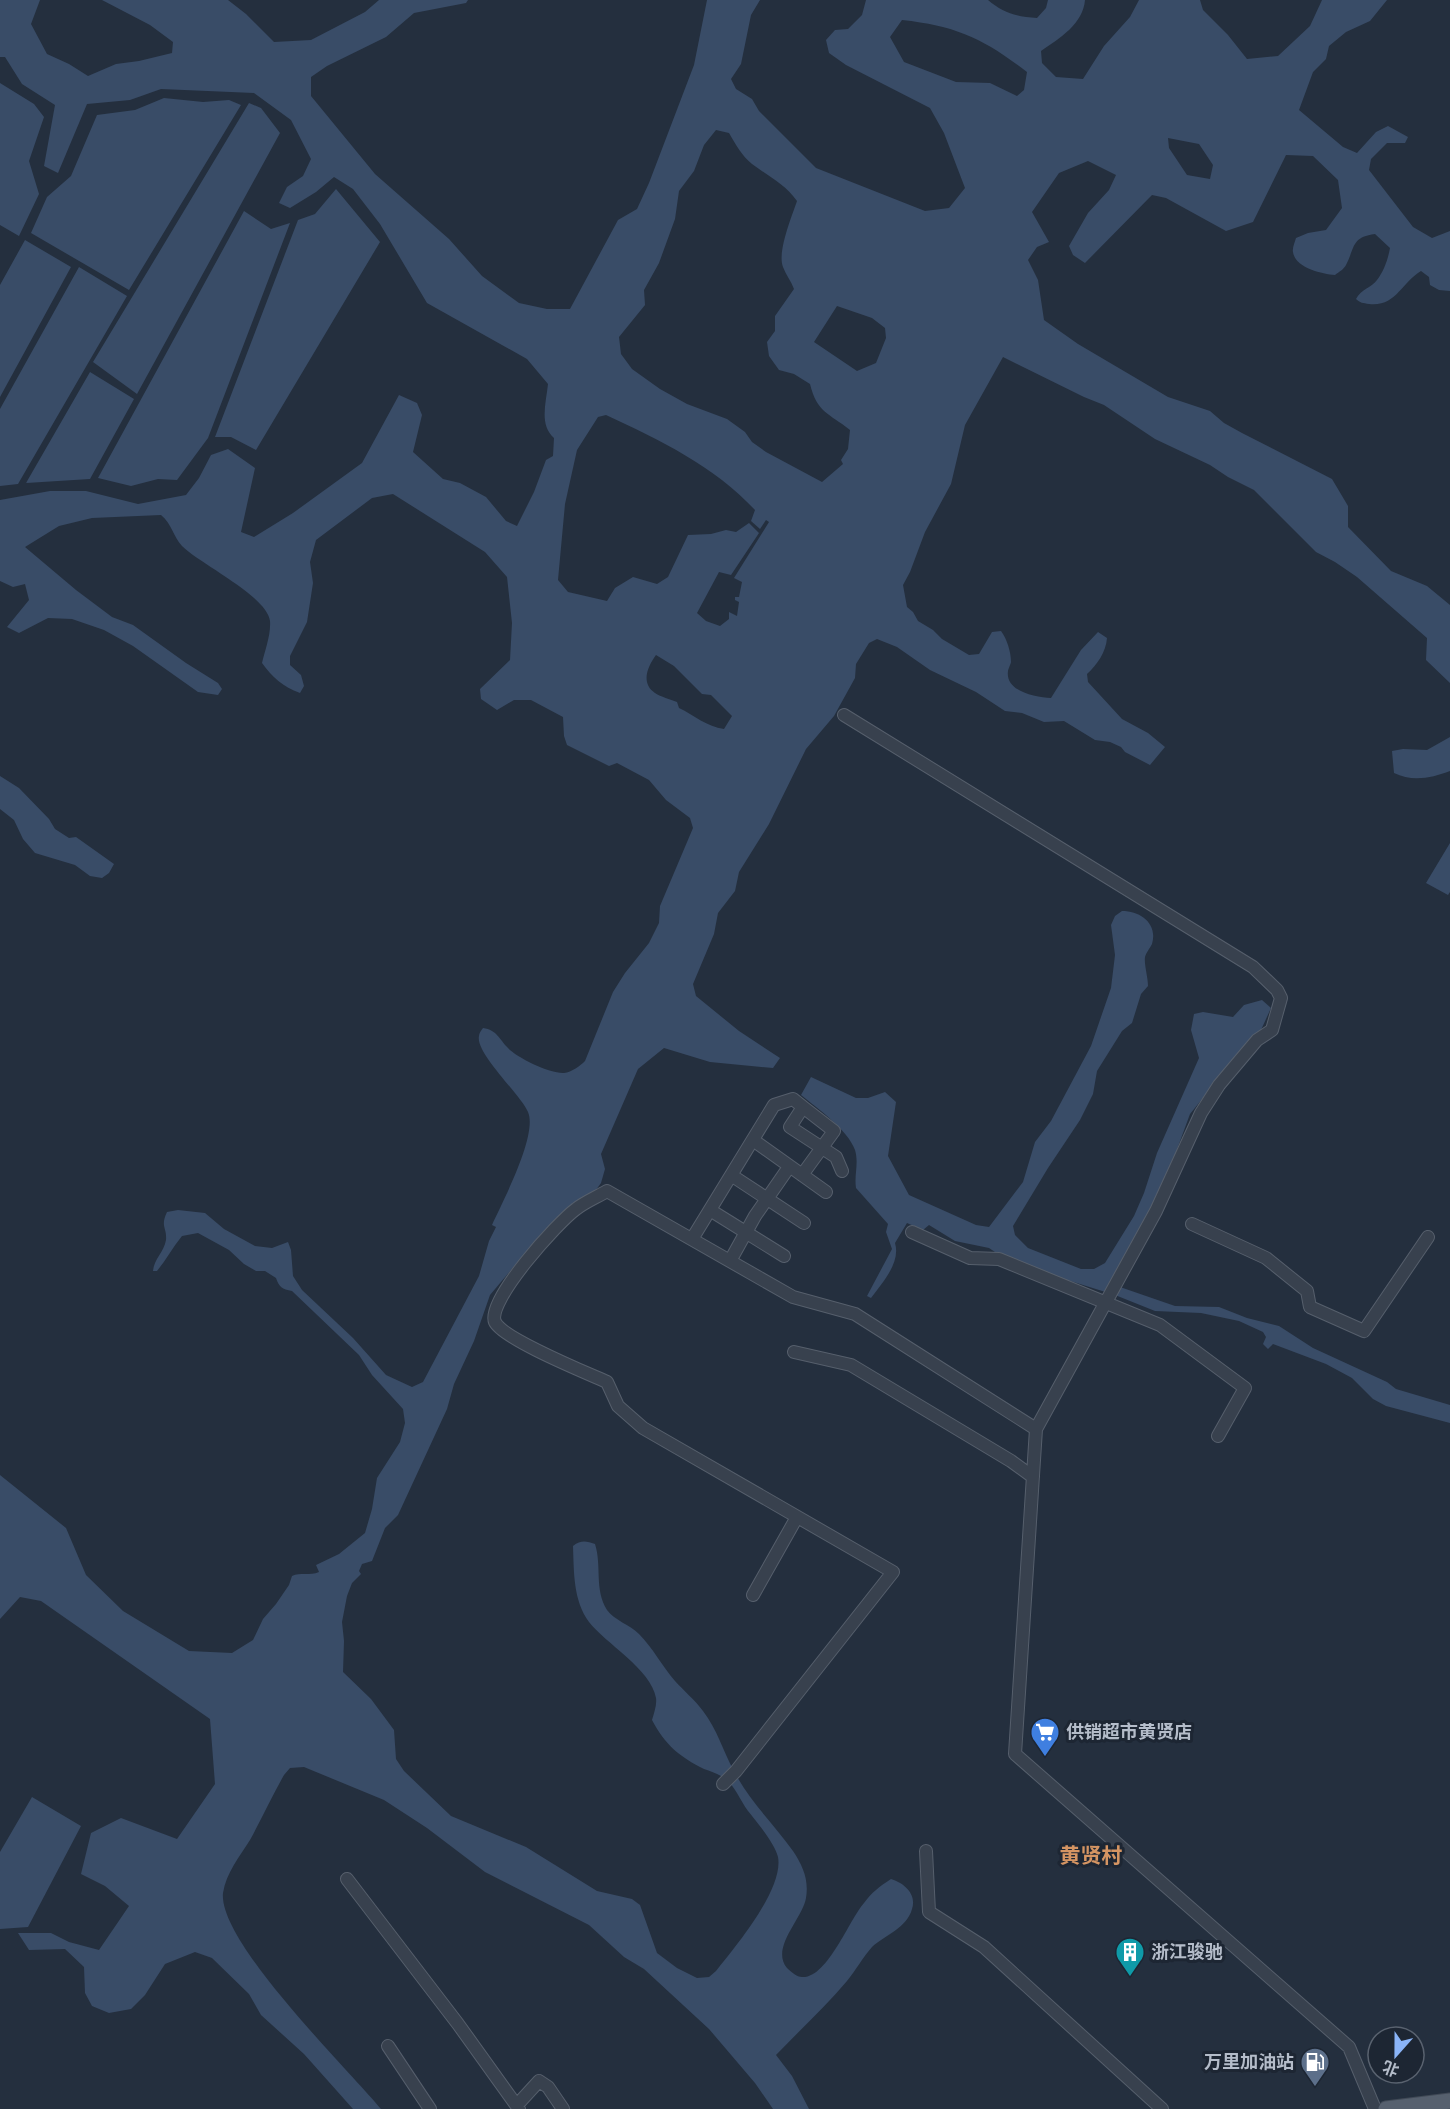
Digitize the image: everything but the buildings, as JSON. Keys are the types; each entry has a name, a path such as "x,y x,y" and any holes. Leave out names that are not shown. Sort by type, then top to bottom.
{"main road":[{"path":"1386,2109 1450,2101"}],"street":[{"path":"844,715 1253,968 1276,990 1281,998 1272,1029 1251,1048 1220,1085 1201,1113 1156,1211 1036,1429 1015,1754 1349,2047 1375,2109"},
{"path":"692,1239 774,1105 793,1099 834,1131 802,1175"},
{"path":"803,1107 790,1127 836,1157 842,1172"},
{"path":"753,1140 826,1192"},
{"path":"730,1261 746,1232 789,1167"},
{"path":"731,1175 804,1223"},
{"path":"725,1783 893,1572 643,1428 618,1406 607,1382 512,1337 495,1321 495,1317 502,1297 528,1257 575,1210 607,1191 793,1297 855,1314 1036,1429"},
{"path":"710,1210 784,1256"},
{"path":"1192,1224 1266,1258 1307,1291 1310,1307 1364,1331 1428,1237"},
{"path":"912,1232 970,1258 999,1259 1108,1299 1160,1325 1245,1388 1218,1436"},
{"path":"794,1353 851,1365 1011,1461 1033,1477"},
{"path":"753,1595 797,1517"},
{"path":"926,1851 929,1911 984,1947 1162,2109"},
{"path":"347,1879 458,2024 518,2107 539,2080 548,2087 563,2109"},
{"path":"388,2046 430,2109"}],"water":[{"path":"0,0 40,0 31,24 47,54 88,76 116,64 172,53 173,42 150,25 102,0 228,0 274,42 311,40 365,12 379,0 468,0 466,3 414,13 386,37 327,66 311,77 311,96 375,174 449,239 482,276 519,303 547,309 570,309 618,220 637,209 649,183 694,65 707,0 760,0 751,15 741,64 731,79 736,89 752,99 759,111 816,168 925,211 949,208 965,188 944,133 930,108 846,65 829,53 826,40 835,30 848,29 862,15 866,0 988,0 1011,14 1037,18 1046,8 1048,0 1085,0 1080,16 1069,30 1041,51 1042,63 1056,77 1083,79 1104,46 1130,17 1139,0 1200,0 1203,10 1228,35 1247,59 1278,56 1310,26 1322,0 1387,0 1370,21 1346,32 1329,46 1326,59 1313,72 1299,110 1343,147 1357,153 1376,132 1388,126 1408,137 1405,143 1387,143 1371,159 1369,170 1413,227 1432,238 1450,231 1450,291 1439,290 1430,285 1429,277 1421,271 1386,302 1369,304 1357,300 1361,293 1375,283 1384,269 1388,256 1390,248 1375,234 1367,235 1355,244 1345,266 1335,275 1317,272 1299,262 1293,250 1296,238 1326,230 1342,208 1338,180 1313,156 1286,155 1253,222 1226,231 1166,198 1152,195 1085,263 1073,255 1069,246 1088,213 1109,190 1116,175 1088,161 1059,173 1032,212 1049,242 1037,247 1028,260 1038,280 1044,320 1078,344 1168,397 1210,411 1224,423 1332,479 1348,506 1348,527 1391,571 1427,586 1450,605 1450,683 1426,660 1427,638 1357,577 1316,552 1254,490 1210,465 1155,439 1104,405 1003,357 965,425 951,484 925,532 903,585 907,607 918,621 969,655 979,654 992,632 1001,631 1010,654 1008,678 1011,684 1016,689 1030,695 1051,698 1081,650 1098,632 1107,638 1105,648 1087,674 1088,682 1122,719 1148,733 1165,747 1150,765 1125,752 1121,747 1110,742 1095,740 1064,721 1044,722 1022,713 1005,711 976,692 930,670 897,647 877,639 869,643 856,664 855,678 834,716 806,749 769,824 739,872 735,891 718,913 714,934 693,984 696,996 739,1031 780,1058 773,1068 710,1062 664,1048 638,1069 601,1154 605,1169 601,1183 593,1194 572,1207 522,1257 490,1295 474,1341 454,1384 447,1409 398,1515 385,1528 372,1561 362,1564 359,1571 361,1574 352,1583 347,1596 342,1622 343,1672 371,1699 394,1730 396,1759 404,1771 451,1816 526,1847 597,1891 632,1899 640,1905 657,1953 677,1968 697,1978 709,1977 716,1971 746,1933 766,1901 774,1885 778,1870 778,1857 770,1840 730,1783 688,1760 662,1737 652,1720 656,1698 646,1677 589,1622 580,1604 575,1586 573,1546 581,1542 595,1544 599,1586 607,1610 639,1634 675,1681 697,1703 712,1725 740,1782 800,1862 806,1879 807,1891 804,1906 782,1951 787,1968 800,1977 811,1975 829,1959 858,1911 876,1890 891,1879 908,1890 913,1904 905,1921 872,1947 839,1991 776,2055 792,2076 809,2109 773,2109 755,2083 709,2029 644,1969 624,1957 589,1925 485,1872 427,1828 384,1800 304,1767 290,1768 284,1775 250,1840 230,1872 223,1893 227,1915 241,1942 262,1972 315,2036 381,2109 353,2109 304,2054 261,2015 249,1994 212,1958 195,1952 165,1964 145,1995 131,2009 109,2013 92,2006 85,1993 84,1967 65,1949 29,1950 18,1933 51,1933 69,1942 99,1950 129,1906 105,1886 81,1874 91,1833 121,1818 177,1839 215,1784 210,1719 41,1601 20,1597 0,1619 0,1475 66,1528 86,1575 123,1611 189,1651 232,1653 253,1640 263,1619 289,1585 292,1576 319,1572 316,1565 339,1554 365,1533 377,1478 400,1442 405,1423 403,1409 372,1375 359,1355 292,1291 281,1287 276,1278 265,1271 256,1271 244,1264 229,1250 198,1233 182,1236 157,1271 153,1271 166,1240 164,1224 167,1212 178,1210 205,1213 224,1229 255,1246 272,1248 288,1242 291,1250 293,1276 302,1290 353,1338 386,1375 412,1387 423,1382 479,1276 489,1241 496,1227 492,1225 518,1169 528,1136 530,1123 528,1112 484,1053 480,1043 480,1033 483,1028 492,1031 519,1056 534,1065 558,1073 576,1068 585,1061 613,992 649,943 659,923 660,906 693,828 690,818 666,800 649,780 617,763 609,766 567,745 563,717 531,700 514,700 497,710 481,699 480,689 510,660 512,623 507,577 485,552 393,494 372,498 316,540 310,562 313,583 307,622 290,656 290,665 301,675 304,686 300,693 278,681 262,663 270,626 266,611 246,591 182,546 168,522 161,515 92,518 59,526 25,547 112,617 133,625 218,683 222,689 218,695 198,692 133,646 104,630 72,619 48,618 19,633 7,627 29,600 25,584 13,587 0,581 0,500 50,491 86,491 138,504 186,495 199,478 211,455 228,449 255,468 241,532 254,537 293,513 362,463 399,395 417,403 422,415 413,452 443,479 460,483 486,497 506,521 517,526 534,492 546,460 553,456 554,438 546,427 545,420 548,384 527,359 427,303 380,224 353,189 334,177 316,192 290,208 279,203 287,187 303,176 311,159 291,120 254,93 161,89 130,100 87,104 58,173 44,166 55,105 22,84 5,57 0,57","holes":["902,20 954,30 997,51 1027,72 1024,90 1017,96 990,83 956,82 904,62 890,37","716,130 729,133 748,161 782,185 797,201 782,252 784,270 794,289 775,316 775,331 767,342 769,356 779,370 794,374 810,384 820,407 850,430 848,449 841,460 843,464 822,482 766,452 727,419 687,404 660,389 632,369 621,354 619,337 645,305 644,290 659,263 675,219 679,191 694,171 704,145","1168,138 1199,144 1213,165 1210,179 1187,175 1169,148","837,306 872,318 885,328 886,338 876,363 857,371 814,342","606,415 666,444 722,480 755,510 751,521 760,529 766,520 769,522 734,578 742,582 739,597 735,597 735,600 739,602 737,616 729,612 729,619 720,626 706,621 697,613 719,572 731,575 759,533 749,523 736,532 726,530 711,534 688,535 668,577 657,584 633,577 615,588 607,601 568,592 558,580 565,504 577,450 598,417","656,655 674,666 702,694 711,695 732,716 724,729 706,723 679,708 677,702 650,689 647,679 650,664"]},
{"path":"0,83 34,104 44,117 29,161 39,194 19,236 0,225"},
{"path":"164,98 203,102 229,100 241,105 129,290 31,233 47,197 71,176 97,115 135,110"},
{"path":"249,103 261,108 280,133 137,394 93,362"},
{"path":"336,189 380,242 256,450 231,437 215,437 298,220 315,214"},
{"path":"244,211 271,229 290,223 208,438 177,480 158,479 131,486 98,478"},
{"path":"25,240 71,267 0,397 0,285"},
{"path":"79,267 127,296 18,484 0,486 0,409"},
{"path":"90,372 134,399 90,479 26,483"},
{"path":"1450,737 1450,771 1422,778 1394,773 1392,751 1427,750"},
{"path":"0,776 19,788 49,819 55,829 69,838 76,837 114,864 109,873 102,878 90,876 75,865 35,853 23,839 14,820 0,809"},
{"path":"1450,843 1450,892 1448,895 1426,883"},
{"path":"1122,911 1141,916 1153,930 1152,944 1145,957 1148,986 1141,994 1132,1023 1122,1031 1097,1071 1093,1094 1080,1120 1013,1226 1015,1235 1028,1248 1081,1269 1094,1269 1105,1263 1134,1216 1157,1153 1199,1058 1191,1030 1194,1014 1203,1012 1233,1017 1244,1005 1262,1000 1271,1008 1261,1030 1249,1041 1190,1114 1165,1182 1120,1287 1175,1306 1219,1307 1247,1318 1279,1326 1313,1348 1387,1382 1396,1389 1450,1405 1450,1423 1386,1406 1373,1399 1352,1378 1326,1364 1273,1344 1268,1349 1263,1344 1266,1337 1263,1332 1239,1321 1201,1313 1155,1311 1115,1295 1032,1269 1004,1258 989,1248 955,1241 929,1225 923,1230 907,1223 895,1243 893,1265 871,1298 867,1296 892,1249 886,1232 888,1224 856,1188 857,1164 851,1142 831,1120 801,1095 811,1077 856,1098 868,1098 885,1092 896,1102 888,1156 909,1195 976,1225 989,1227 1023,1182 1035,1142 1051,1121 1091,1046 1111,988 1115,955 1111,925 1115,916"},
{"path":"32,1797 81,1826 28,1927 0,1929 0,1852"}],"place":[{"name":"供销超市黄贤店","path":"1045,1758"},
{"name":"浙江骏驰","path":"1130,1978"},
{"name":"万里加油站","path":"1315,2088"}],"district":[{"name":"黄贤村","path":"1091,1856"}]}
